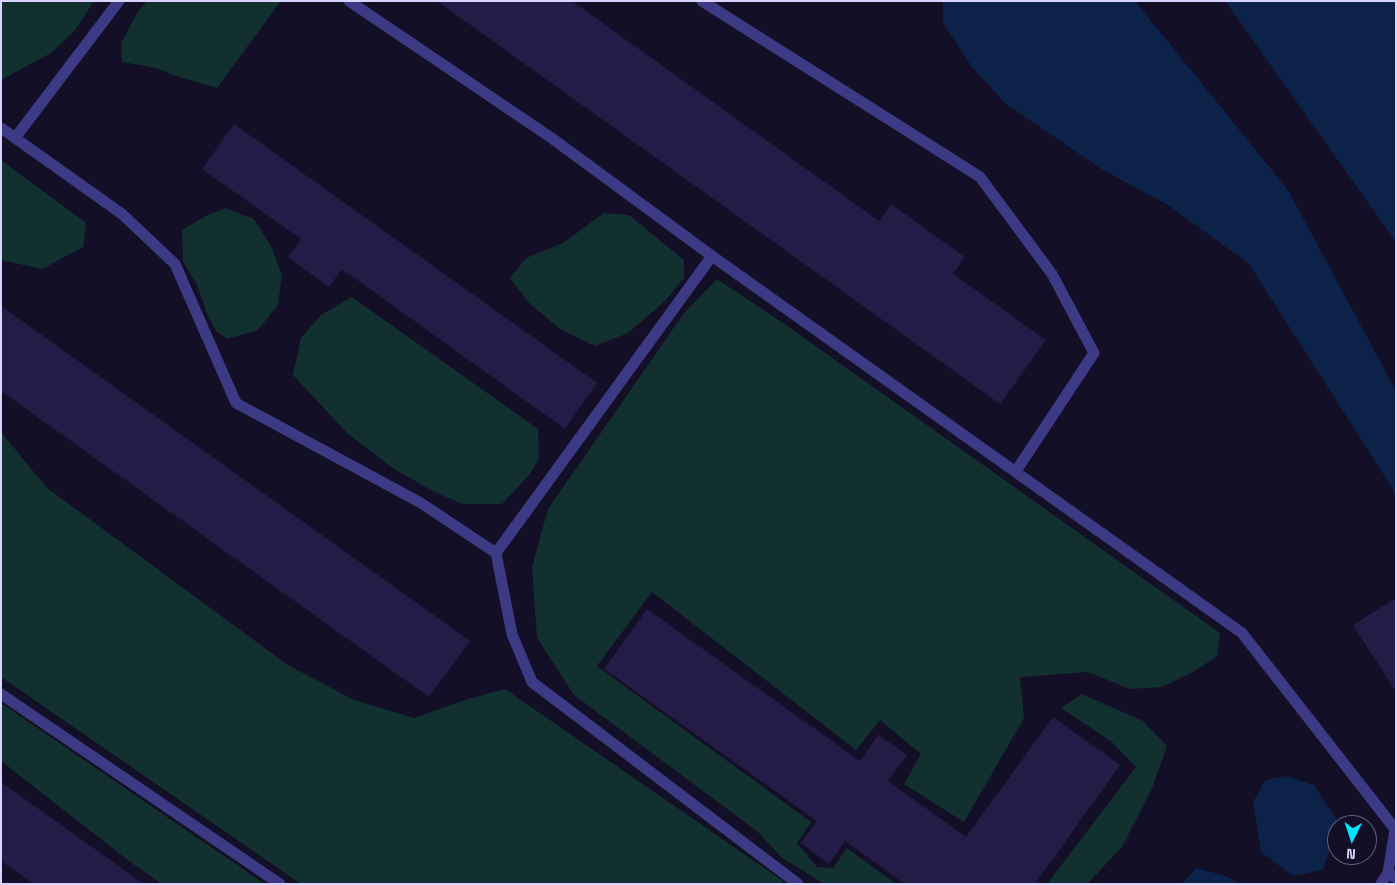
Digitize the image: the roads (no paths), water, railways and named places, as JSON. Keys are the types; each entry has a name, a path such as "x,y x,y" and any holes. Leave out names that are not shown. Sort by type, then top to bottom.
{"lane":[{"path":"15,138 119,1"},
{"path":"349,1 553,139 712,256 1242,633 1396,829 1392,876 1381,884"},
{"path":"702,1 980,176 1052,274 1094,353 1016,471"},
{"path":"1,128 122,214 175,264 236,402 421,503 496,554 512,634 532,682 794,882"},
{"path":"496,554 712,256"},
{"path":"1,694 280,884"}],"water":[{"path":"943,1 1135,1 1288,190 1396,391 1396,494 1249,264 1168,205 1103,170 1006,104 972,67 943,23"},
{"path":"1225,1 1396,1 1396,242"},
{"path":"1285,776 1314,785 1333,815 1327,815 1327,857 1323,870 1293,876 1261,852 1253,802 1265,780"},
{"path":"1196,868 1229,877 1237,884 1182,884"}]}
